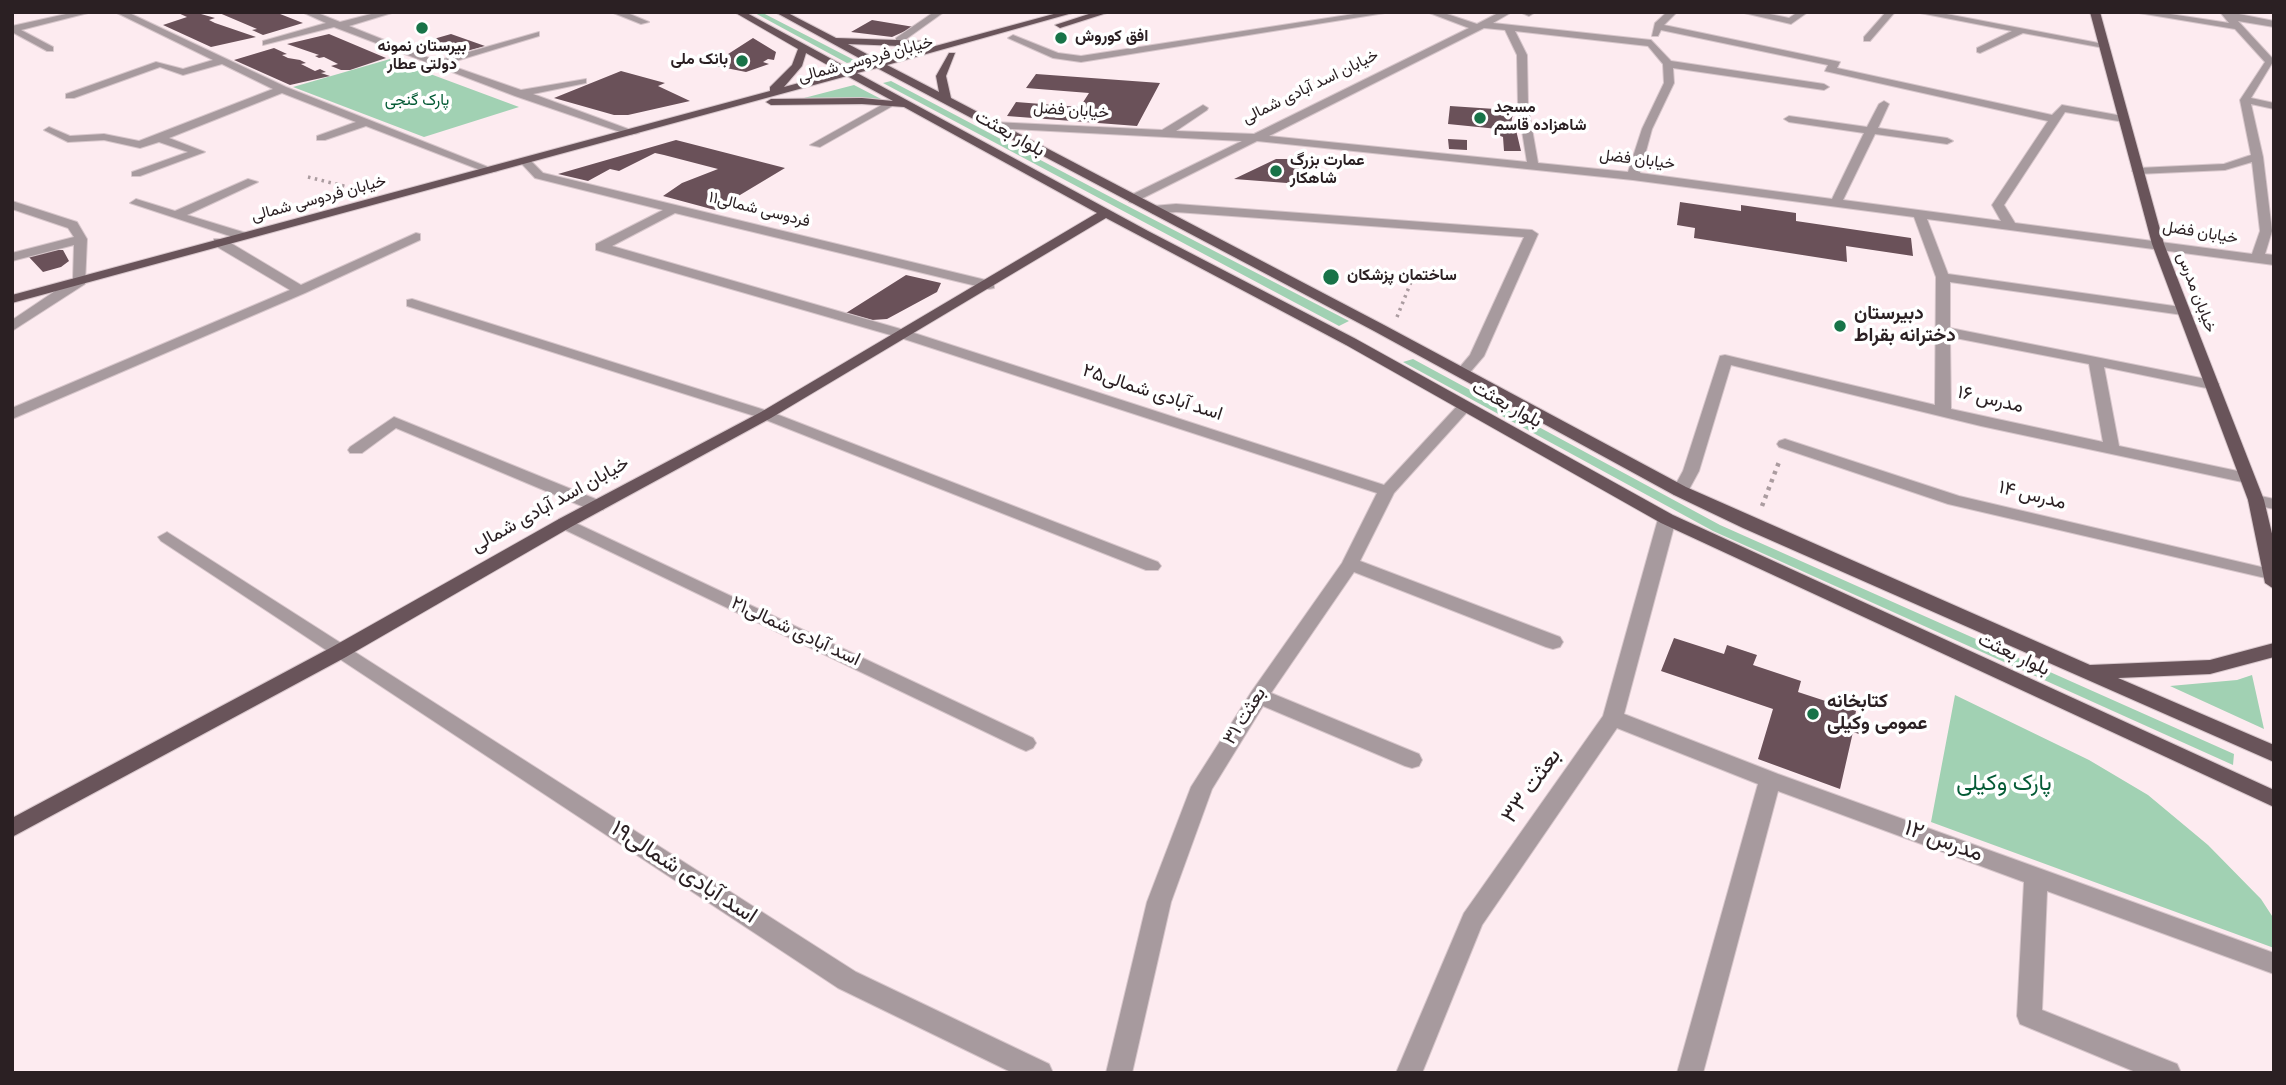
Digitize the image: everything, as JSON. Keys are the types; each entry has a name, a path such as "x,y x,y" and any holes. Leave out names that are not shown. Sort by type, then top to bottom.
{"main road":[{"name":"بلوار بعثت","path":"738,12 1106,213 1351,342 1667,519 2274,799"},
{"name":"بلوار بعثت","path":"779,12 1379,328 1680,491 1749,524 2274,754"},
{"path":"993,33 1034,12"},
{"name":"خیابان فردوسی شمالی","path":"883,68 965,41 1072,12"},
{"name":"خیابان فردوسی شمالی","path":"12,299 633,133 883,68 951,55 1106,12"},
{"name":"خیابان مدرس","path":"2095,12 2158,244 2256,500 2273,579"},
{"path":"831,41 901,44 965,41"},
{"path":"768,98 797,66 803,47"},
{"path":"946,99 941,76 951,55"},
{"path":"852,76 883,68"},
{"path":"768,98 891,104 917,108"},
{"path":"957,130 989,123"},
{"name":"خیابان اسد آبادی شمالی","path":"12,828 339,652 565,523 766,415 906,335 1106,213"},
{"path":"1351,342 1379,328"},
{"path":"2085,672 2210,667 2274,650"}],"street":[{"path":"13,29 88,12"},
{"path":"119,12 282,89 492,171"},
{"path":"306,12 436,64 633,133"},
{"path":"266,43 391,12"},
{"path":"615,12 645,22"},
{"path":"899,40 940,12"},
{"path":"1013,38 1056,56 1082,59 1387,12"},
{"path":"1432,12 1482,27 1651,43 1668,64 1670,83 1647,129 1633,176"},
{"name":"خیابان اسد آبادی شمالی","path":"1133,199 1508,12"},
{"path":"1651,43 1658,27 1673,12"},
{"path":"1744,12 1791,22 1804,12"},
{"path":"1867,38 1892,12"},
{"path":"1919,12 2104,45"},
{"path":"2137,12 2238,27"},
{"path":"2226,14 2272,62 2245,100 2257,157 2266,231 2257,259"},
{"path":"2226,14 2274,24"},
{"path":"31,15 49,21"},
{"path":"1658,27 1836,64 1829,69 2056,120"},
{"path":"1509,28 1522,55 1523,106 1533,166"},
{"path":"13,29 50,49"},
{"path":"1980,50 2023,30"},
{"path":"436,64 536,34"},
{"path":"70,96 160,64 183,72 222,61"},
{"path":"1668,64 1824,88"},
{"path":"519,94 582,81"},
{"path":"49,130 68,139 108,137 135,146 282,89"},
{"path":"2245,100 2274,106"},
{"path":"816,145 891,104"},
{"path":"1836,202 1884,104"},
{"path":"1163,134 1203,108"},
{"path":"2010,225 1998,205 2062,108 2124,119"},
{"path":"1789,119 1947,141"},
{"path":"321,138 366,122"},
{"name":"خیابان فضل","path":"989,123 1258,138 1633,176 2257,259 2274,259"},
{"path":"136,174 199,152 159,138"},
{"path":"2138,171 2225,167 2257,157"},
{"name":"فردوسی شمالی۱۱","path":"526,162 539,176 989,285"},
{"path":"176,216 252,182"},
{"path":"136,203 242,236"},
{"path":"12,205 73,225 81,239 80,281 12,327"},
{"name":"اسد آبادی شمالی۲۵","path":"675,208 601,247 906,335 1387,491"},
{"path":"1153,210 1176,208 1532,234 1476,356 1461,374"},
{"path":"1919,213 1943,277 1943,411"},
{"path":"12,414 416,237"},
{"path":"12,257 81,239"},
{"path":"219,242 300,290"},
{"path":"1943,277 2183,311"},
{"path":"412,303 766,415 1152,566"},
{"path":"1943,331 2211,384"},
{"name":"مدرس ۱۶","path":"1680,491 1691,471 1726,359 1943,411 2247,478"},
{"path":"2096,362 2112,449"},
{"name":"بعثت ۳۱","path":"1119,1073 1158,902 1202,787 1259,696 1350,564 1387,491 1464,407"},
{"path":"356,450 394,422 597,506"},
{"name":"مدرس ۱۴","path":"1785,444 1954,499 2273,579"},
{"path":"2256,500 2274,504"},
{"name":"بعثت ۳۳","path":"1409,1073 1472,920 1613,718 1667,519"},
{"name":"اسد آبادی شمالی۲۱","path":"565,523 1026,743"},
{"name":"اسد آبادی شمالی۱۹","path":"167,537 339,652 847,980 1040,1073"},
{"path":"1350,564 1553,642"},
{"path":"1259,696 1412,760"},
{"name":"مدرس ۱۲","path":"1613,718 1770,780 2274,964"},
{"path":"1696,1071 1770,780"},
{"path":"2036,877 2029,1016 2168,1073"}],"path":[{"path":"1379,328 1397,317 1411,282"},
{"path":"1749,524 1764,503 1785,444"}],"green space":[{"path":"753,12 761,12 856,61 847,63"},
{"name":"پارک گنجی","path":"390,59 519,107 424,137 293,87"},
{"path":"891,81 1349,321 1339,326 883,83"},
{"path":"854,85 883,100 804,98"},
{"path":"1413,359 1720,525 2234,754 2233,765 1713,531 1403,362"},
{"path":"2252,675 2264,729 2170,686 2237,680"},
{"name":"پارک وکیلی","path":"1955,695 2089,760 2148,795 2208,845 2261,899 2274,919 2274,948 1931,822"}],"building":[{"path":"176,12 204,12 201,14 215,18 209,20 215,23 256,37 211,47 163,25 187,17"},
{"path":"217,12 275,12 303,23 263,35 252,30 257,29"},
{"path":"872,20 914,27 892,37 851,32"},
{"path":"329,34 386,58 350,70 341,70 331,66 338,64 324,57 319,58 315,56 319,55 287,44"},
{"path":"451,34 485,46 463,52 430,40"},
{"path":"753,38 776,52 774,60 763,62 769,64 746,72 711,65"},
{"path":"274,48 287,54 282,55 288,58 300,60 306,63 301,64 315,71 320,69 326,72 321,73 330,76 290,85 234,60"},
{"path":"621,71 665,83 658,86 690,101 628,115 614,115 554,98"},
{"path":"1036,74 1160,83 1137,126 1007,116 1016,102 1080,107 1089,93 1026,88"},
{"name":"مسجد شاهزاده قاسم","path":"1450,106 1510,110 1513,113 1510,130 1516,130 1521,151 1504,151 1503,137 1498,135 1498,129 1448,124"},
{"path":"1448,139 1467,140 1467,150 1449,149"},
{"path":"676,140 785,168 715,210 663,196 682,183 718,169 664,155 655,153 619,171 610,169 588,181 558,174"},
{"name":"عمارت بزرگ شاهکار","path":"1276,159 1310,159 1300,184 1234,179"},
{"path":"1680,202 1741,211 1741,205 1796,213 1796,221 1911,238 1913,256 1846,246 1847,262 1694,238 1695,228 1677,225"},
{"path":"63,250 69,261 61,267 43,272 28,256"},
{"path":"906,275 941,283 937,292 887,319 872,320 846,313"},
{"name":"کتابخانه عمومی وکیلی","path":"1674,638 1724,654 1727,645 1757,655 1753,665 1801,681 1798,692 1856,711 1855,716 1868,720 1865,736 1853,732 1840,789 1758,759 1773,709 1661,671"}],"place":[{"name":"بیرستان نمونه دولتی عطار","path":"422,28"},
{"name":"افق کوروش","path":"1061,38"},
{"name":"بانک ملی","path":"742,61"},
{"name":"مسجد شاهزاده قاسم","path":"1480,118"},
{"name":"عمارت بزرگ شاهکار","path":"1276,171"},
{"name":"ساختمان پزشکان","path":"1331,277"},
{"name":"دبیرستان دخترانه بقراط","path":"1840,326"},
{"name":"کتابخانه عمومی وکیلی","path":"1813,714"}]}
